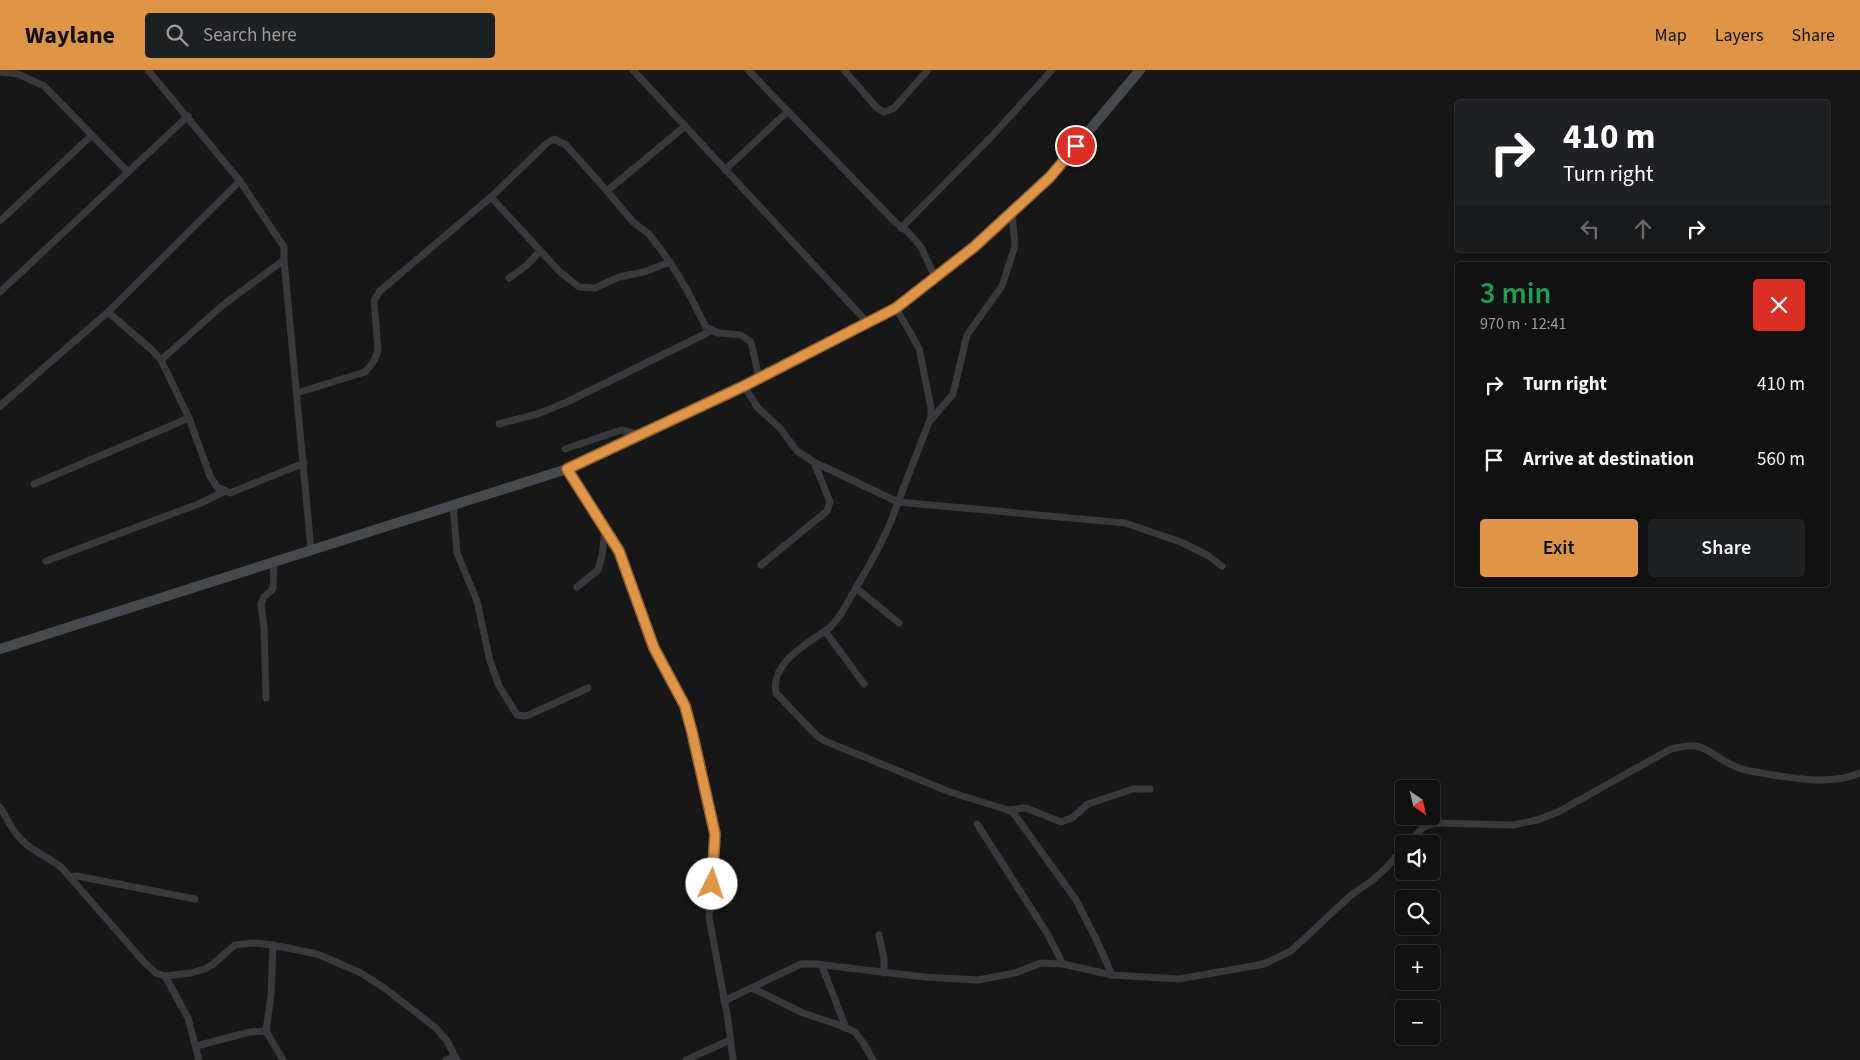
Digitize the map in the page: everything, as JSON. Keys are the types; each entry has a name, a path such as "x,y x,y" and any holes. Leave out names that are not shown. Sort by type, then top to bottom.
{"main road":[{"path":"0,650 311,549 567,469 744,386 896,308 974,247 1050,177 1140,70"}],"street":[{"path":"148,70 240,181 284,247 311,549"},
{"path":"633,70 867,322"},
{"path":"748,70 901,228 908,232 921,247 935,277"},
{"path":"844,70 877,108 884,112 894,108 928,70"},
{"path":"901,228 993,135 1052,70"},
{"path":"0,72 18,74 44,86 128,172"},
{"path":"725,170 788,111"},
{"path":"0,292 188,116"},
{"path":"607,191 684,127"},
{"path":"0,221 92,135"},
{"path":"297,392 364,372 377,356 374,300 380,291 491,197 547,143 554,139 566,145 633,222 648,234 670,262 688,292 701,320 711,331"},
{"path":"0,406 108,312 240,181"},
{"path":"491,197 559,271 579,287 595,288 619,277 644,272 670,262"},
{"path":"928,424 953,394 967,335 1002,286 1015,246 1012,213"},
{"path":"509,278 527,265 540,251"},
{"path":"161,360 224,305 284,260"},
{"path":"896,308 919,348 922,357 931,408 928,424 883,540 856,588 841,614 825,631 817,635 787,661 778,673 775,685 776,693 817,736 825,741 950,792 1008,810 1026,808 1061,822 1072,818 1088,804 1133,789 1150,789"},
{"path":"108,312 161,360 189,418 210,476 217,487 230,493 304,463"},
{"path":"498,424 537,414 565,403 711,331 741,335 747,338 751,342 759,378"},
{"path":"744,386 758,408 780,428 791,445 814,462 898,502 1125,523 1180,542 1207,555 1222,566"},
{"path":"34,484 189,418"},
{"path":"565,449 621,430 641,435"},
{"path":"760,565 827,511 830,506 814,462"},
{"path":"567,469 619,551 654,648 685,706 715,834 710,917 732,1060"},
{"path":"46,561 201,503 225,491"},
{"path":"453,505 457,553 477,601 490,661 498,686 517,715 525,716 531,714 588,688"},
{"path":"577,587 598,570 602,556 605,528"},
{"path":"266,698 264,628 261,604 264,597 273,589 274,561"},
{"path":"856,588 899,623"},
{"path":"825,631 864,684"},
{"path":"1416,835 1424,827 1436,822 1513,824 1537,820 1558,812 1669,750 1682,746 1694,745 1704,747 1725,762 1740,769 1807,780 1851,777 1860,773"},
{"path":"0,807 15,832 27,845 46,855 61,867 144,962 156,973 165,976 191,973 204,969 213,964 234,945 254,943 273,945 317,954 358,972 384,987 436,1028 447,1041 456,1059 446,1060"},
{"path":"1008,810 1020,821 1076,900 1097,940 1112,975"},
{"path":"977,824 1047,933 1063,964"},
{"path":"724,1001 801,964 978,980 1015,973 1041,963 1063,964 1112,975 1179,979 1264,964 1291,951 1350,896 1374,879 1395,858"},
{"path":"70,877 77,876 195,899"},
{"path":"878,935 884,959 884,973"},
{"path":"273,945 271,995 266,1031 283,1060"},
{"path":"822,966 846,1028"},
{"path":"165,976 188,1018 199,1060"},
{"path":"752,988 803,1013 854,1032 864,1044 873,1060"},
{"path":"196,1046 250,1032 266,1031"},
{"path":"686,1060 730,1040"}],"route":[{"path":"712,884 715,834 685,706 654,648 619,551 567,469 744,386 896,308 974,247 1050,177 1076,146"}]}
